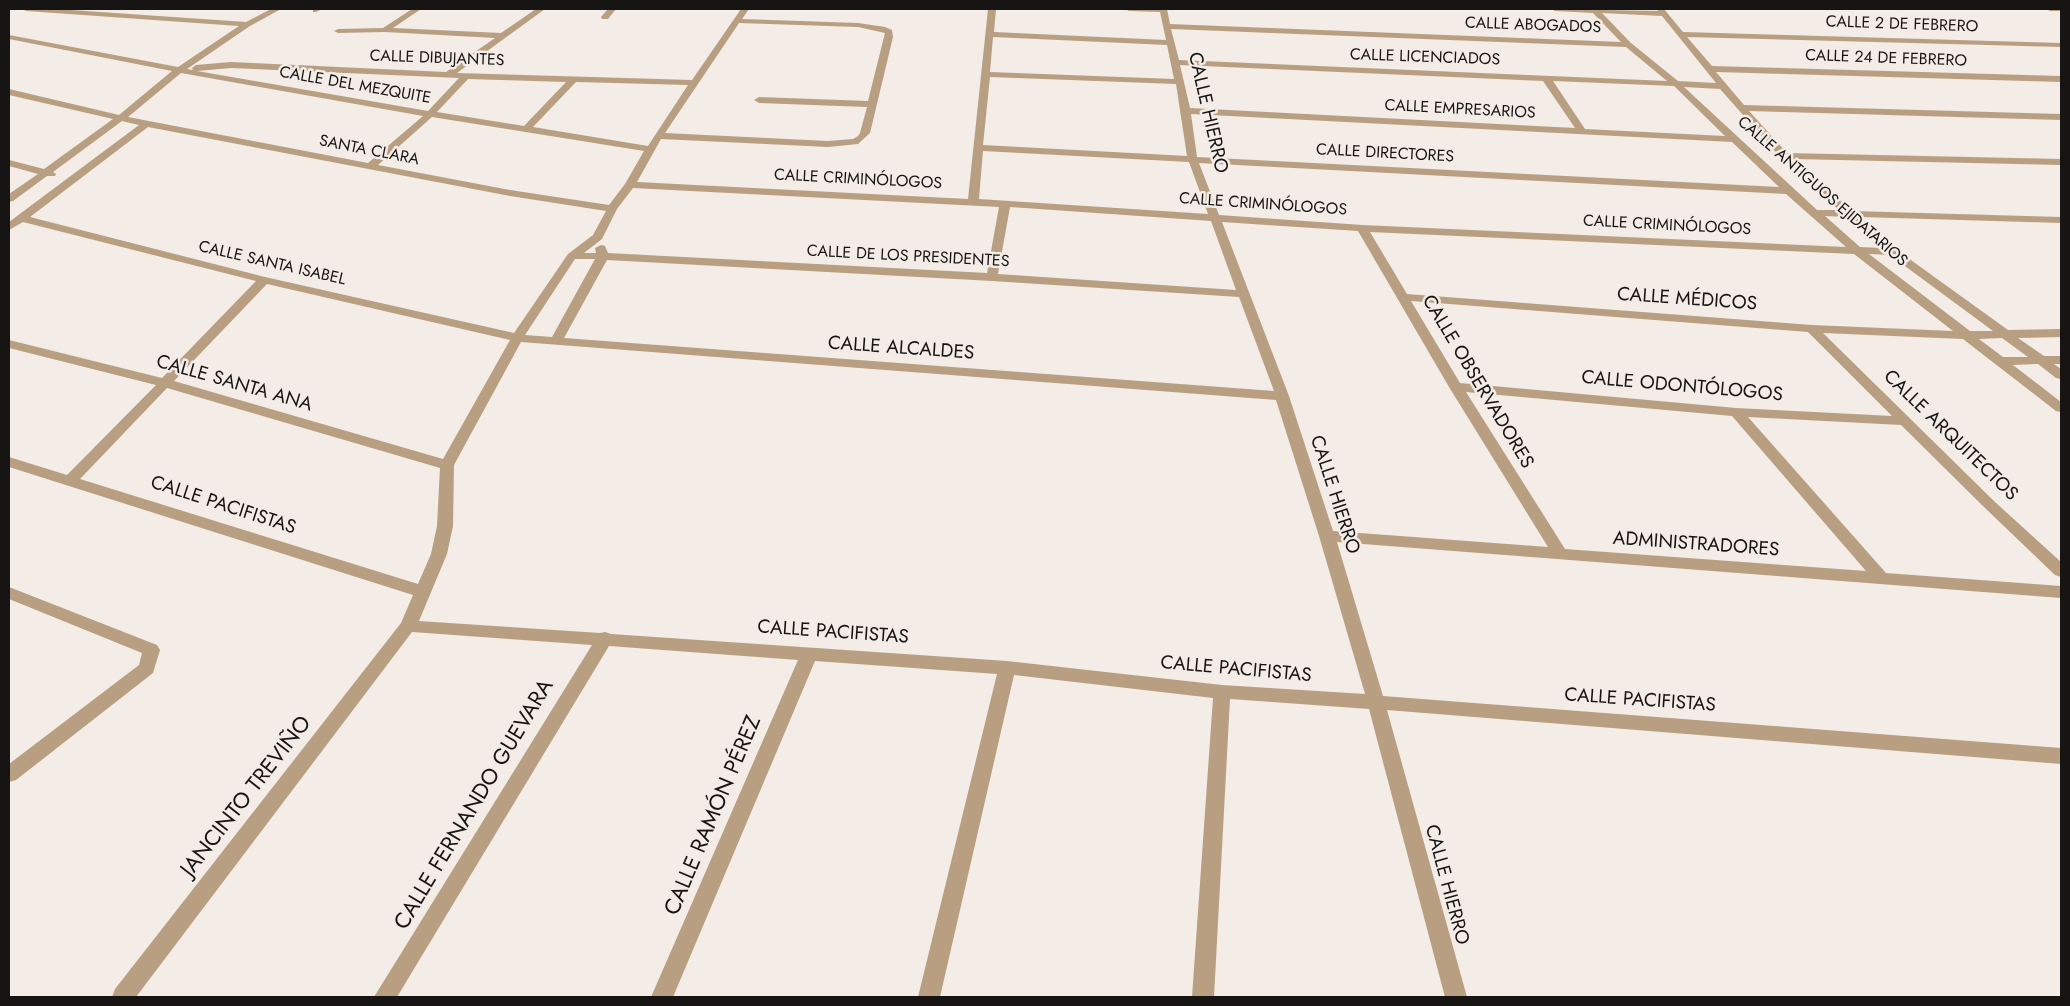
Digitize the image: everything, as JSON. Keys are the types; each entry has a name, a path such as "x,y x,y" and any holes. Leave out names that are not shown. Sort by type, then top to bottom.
{"street":[{"path":"26,9 247,24"},
{"path":"9,199 121,118 179,70 247,24 277,9"},
{"path":"385,30 417,9"},
{"path":"448,75 541,9"},
{"path":"605,17 612,9"},
{"path":"447,465 517,338 572,256 598,237 612,209 630,185 658,136 745,9"},
{"path":"973,202 992,9"},
{"path":"1129,9 1163,10"},
{"path":"1555,9 1663,12"},
{"path":"2050,9 2061,9"},
{"name":"CALLE HIERRO","path":"1163,10 1186,112 1193,160 1282,396 1327,536 1376,702 1456,997"},
{"name":"CALLE ANTIGUOS EJIDATARIOS","path":"1594,10 1628,45 1675,83 1789,191 1858,251 2061,408"},
{"name":"CALLE ANTIGUOS EJIDATARIOS","path":"1663,12 1741,108 1784,156 1893,252 2061,375"},
{"path":"658,136 828,144 849,142 861,138 866,133 889,32 885,29 858,25 738,21"},
{"name":"CALLE ABOGADOS","path":"1167,26 1628,45"},
{"path":"338,31 385,30 503,36"},
{"path":"990,34 1171,43"},
{"name":"CALLE 2 DE FEBRERO","path":"1682,34 2061,45"},
{"name":"CALLE DEL MEZQUITE","path":"9,36 179,70 430,114 650,149"},
{"name":"CALLE LICENCIADOS","path":"1175,62 1723,86"},
{"name":"CALLE DIBUJANTES","path":"179,70 231,65 466,76 693,83"},
{"name":"CALLE 24 DE FEBRERO","path":"1711,69 2061,79"},
{"path":"986,74 1179,82"},
{"path":"370,167 430,114 466,76"},
{"path":"1546,78 1582,131"},
{"path":"526,129 574,79"},
{"name":"SANTA CLARA","path":"9,92 146,124 510,193 612,209"},
{"path":"760,100 872,104"},
{"path":"1741,108 2061,117"},
{"name":"CALLE EMPRESARIOS","path":"1186,112 1733,139"},
{"path":"9,227 146,124"},
{"name":"CALLE DIRECTORES","path":"979,148 1789,191"},
{"path":"1784,156 2061,162"},
{"path":"9,162 72,178"},
{"name":"CALLE CRIMINÓLOGOS","path":"630,185 973,202 1362,228 1893,252"},
{"path":"992,277 1005,204"},
{"path":"1815,213 2059,221"},
{"name":"CALLE SANTA ISABEL","path":"22,218 264,280 517,338"},
{"name":"CALLE OBSERVADORES","path":"1362,228 1456,387 1560,554"},
{"path":"555,342 603,256 598,237"},
{"name":"CALLE DE LOS PRESIDENTES","path":"572,256 603,256 992,277 1243,294"},
{"path":"71,480 264,280"},
{"name":"CALLE MÉDICOS","path":"1404,297 1812,329 1968,335 2061,333"},
{"name":"CALLE ARQUITECTOS","path":"1812,329 1904,421 2061,571"},
{"name":"CALLE ALCALDES","path":"517,338 1282,396"},
{"name":"CALLE SANTA ANA","path":"9,344 165,383 447,465"},
{"path":"2002,361 2061,360"},
{"name":"CALLE ODONTÓLOGOS","path":"1456,387 1736,412 1904,421"},
{"path":"1736,412 1882,579"},
{"name":"CALLE PACIFISTAS","path":"9,462 423,592"},
{"name":"JANCINTO TREVIÑO","path":"122,997 408,626 439,554 446,526 447,465"},
{"name":"ADMINISTRADORES","path":"1327,536 2061,592"},
{"path":"9,593 151,650 147,668 9,774"},
{"name":"CALLE PACIFISTAS","path":"408,626 605,638 1006,668 1222,692 1376,702 2061,756"},
{"name":"CALLE FERNANDO GUEVARA","path":"385,997 605,638"},
{"name":"CALLE RAMÓN PÉREZ","path":"662,997 810,653"},
{"path":"929,997 1006,668"},
{"path":"1202,997 1222,692"}]}
